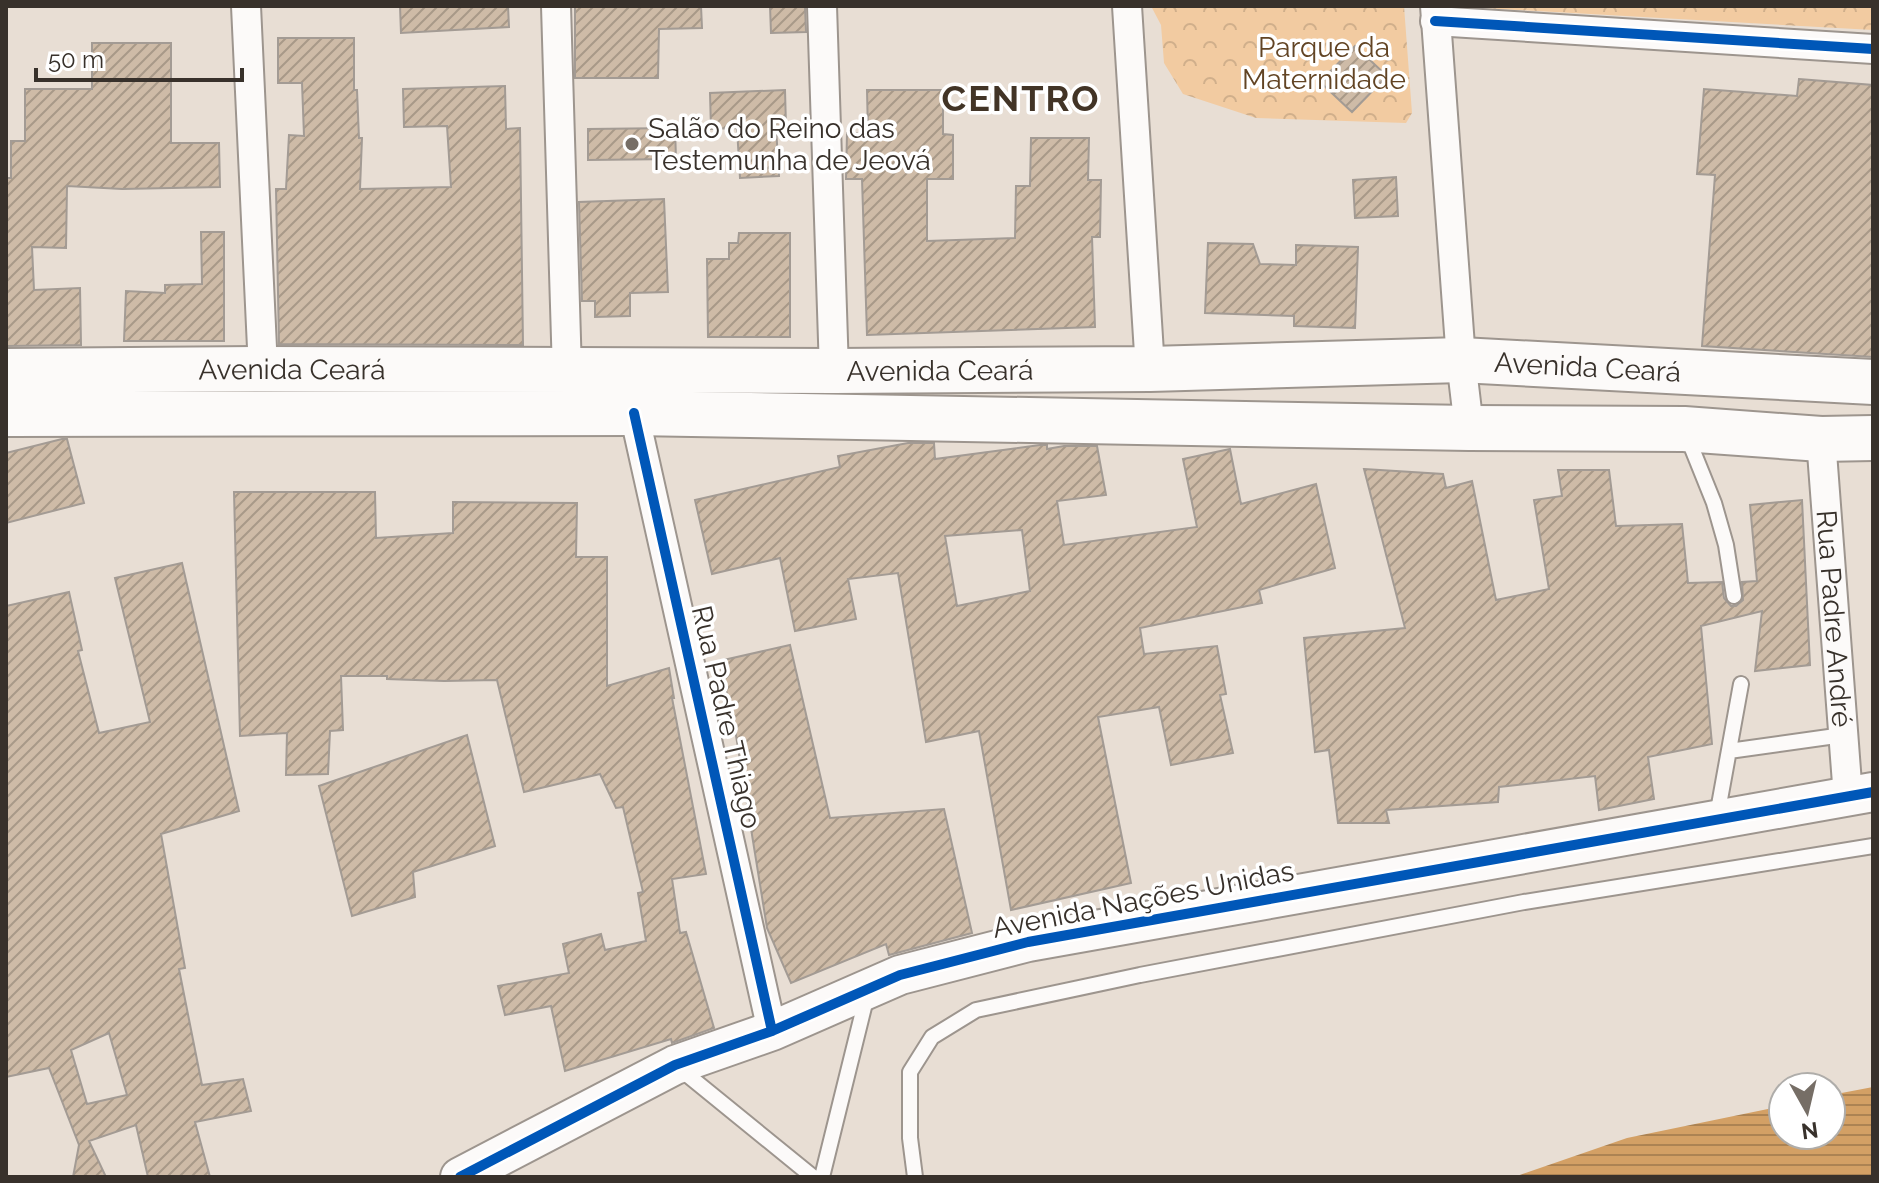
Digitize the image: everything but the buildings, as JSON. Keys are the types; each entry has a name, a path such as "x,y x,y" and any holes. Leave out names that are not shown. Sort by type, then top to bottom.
{"main road":[{"name":"Avenida Ceará","path":"6,371 1150,369 1461,360 1873,382"},
{"path":"1684,429 1704,401 1726,391 1785,375"},
{"name":"Avenida Ceará","path":"6,414 634,413 1684,429 1821,439 1873,438"}],"street":[{"path":"246,6 263,369"},
{"path":"556,6 567,372"},
{"path":"822,6 834,371"},
{"path":"1127,6 1150,369"},
{"path":"1469,428 1461,360 1435,13 1873,49"},
{"name":"Rua Padre Thiago","path":"634,413 772,1031"},
{"name":"Rua Padre André","path":"1821,439 1843,735 1860,795"},
{"name":"Avenida Nações Unidas","path":"460,1177 675,1065 772,1031 900,975 1028,942 1860,795"}],"lane":[{"path":"1684,429 1714,503 1726,545 1734,596"},
{"path":"1716,820 1741,684"},
{"path":"1729,751 1843,735"},
{"path":"915,1177 910,1138 910,1072 932,1037 976,1010 1140,975 1524,902 1873,846"},
{"path":"822,1177 868,987"},
{"path":"675,1065 813,1177"}],"green space":[{"name":"Parque da Maternidade","path":"1151,6 1404,6 1412,113 1406,123 1256,118 1183,94 1164,63 1161,25"},
{"name":"Parque da Maternidade","path":"1873,6 1873,30 1465,7"}],"shaded area":[{"path":"1873,1087 1873,1177 1514,1177 1627,1138 1767,1109 1767,1151 1847,1151 1847,1092"}],"cycle path":[{"path":"1435,21 1873,49"},
{"path":"634,413 772,1031"},
{"path":"460,1177 675,1065 772,1031 900,975 1028,942 1873,792"}],"place":[{"name":"Salão do Reino das Testemunha de Jeová","path":"632,144"}],"district":[{"name":"CENTRO","path":"1021,98"}]}
